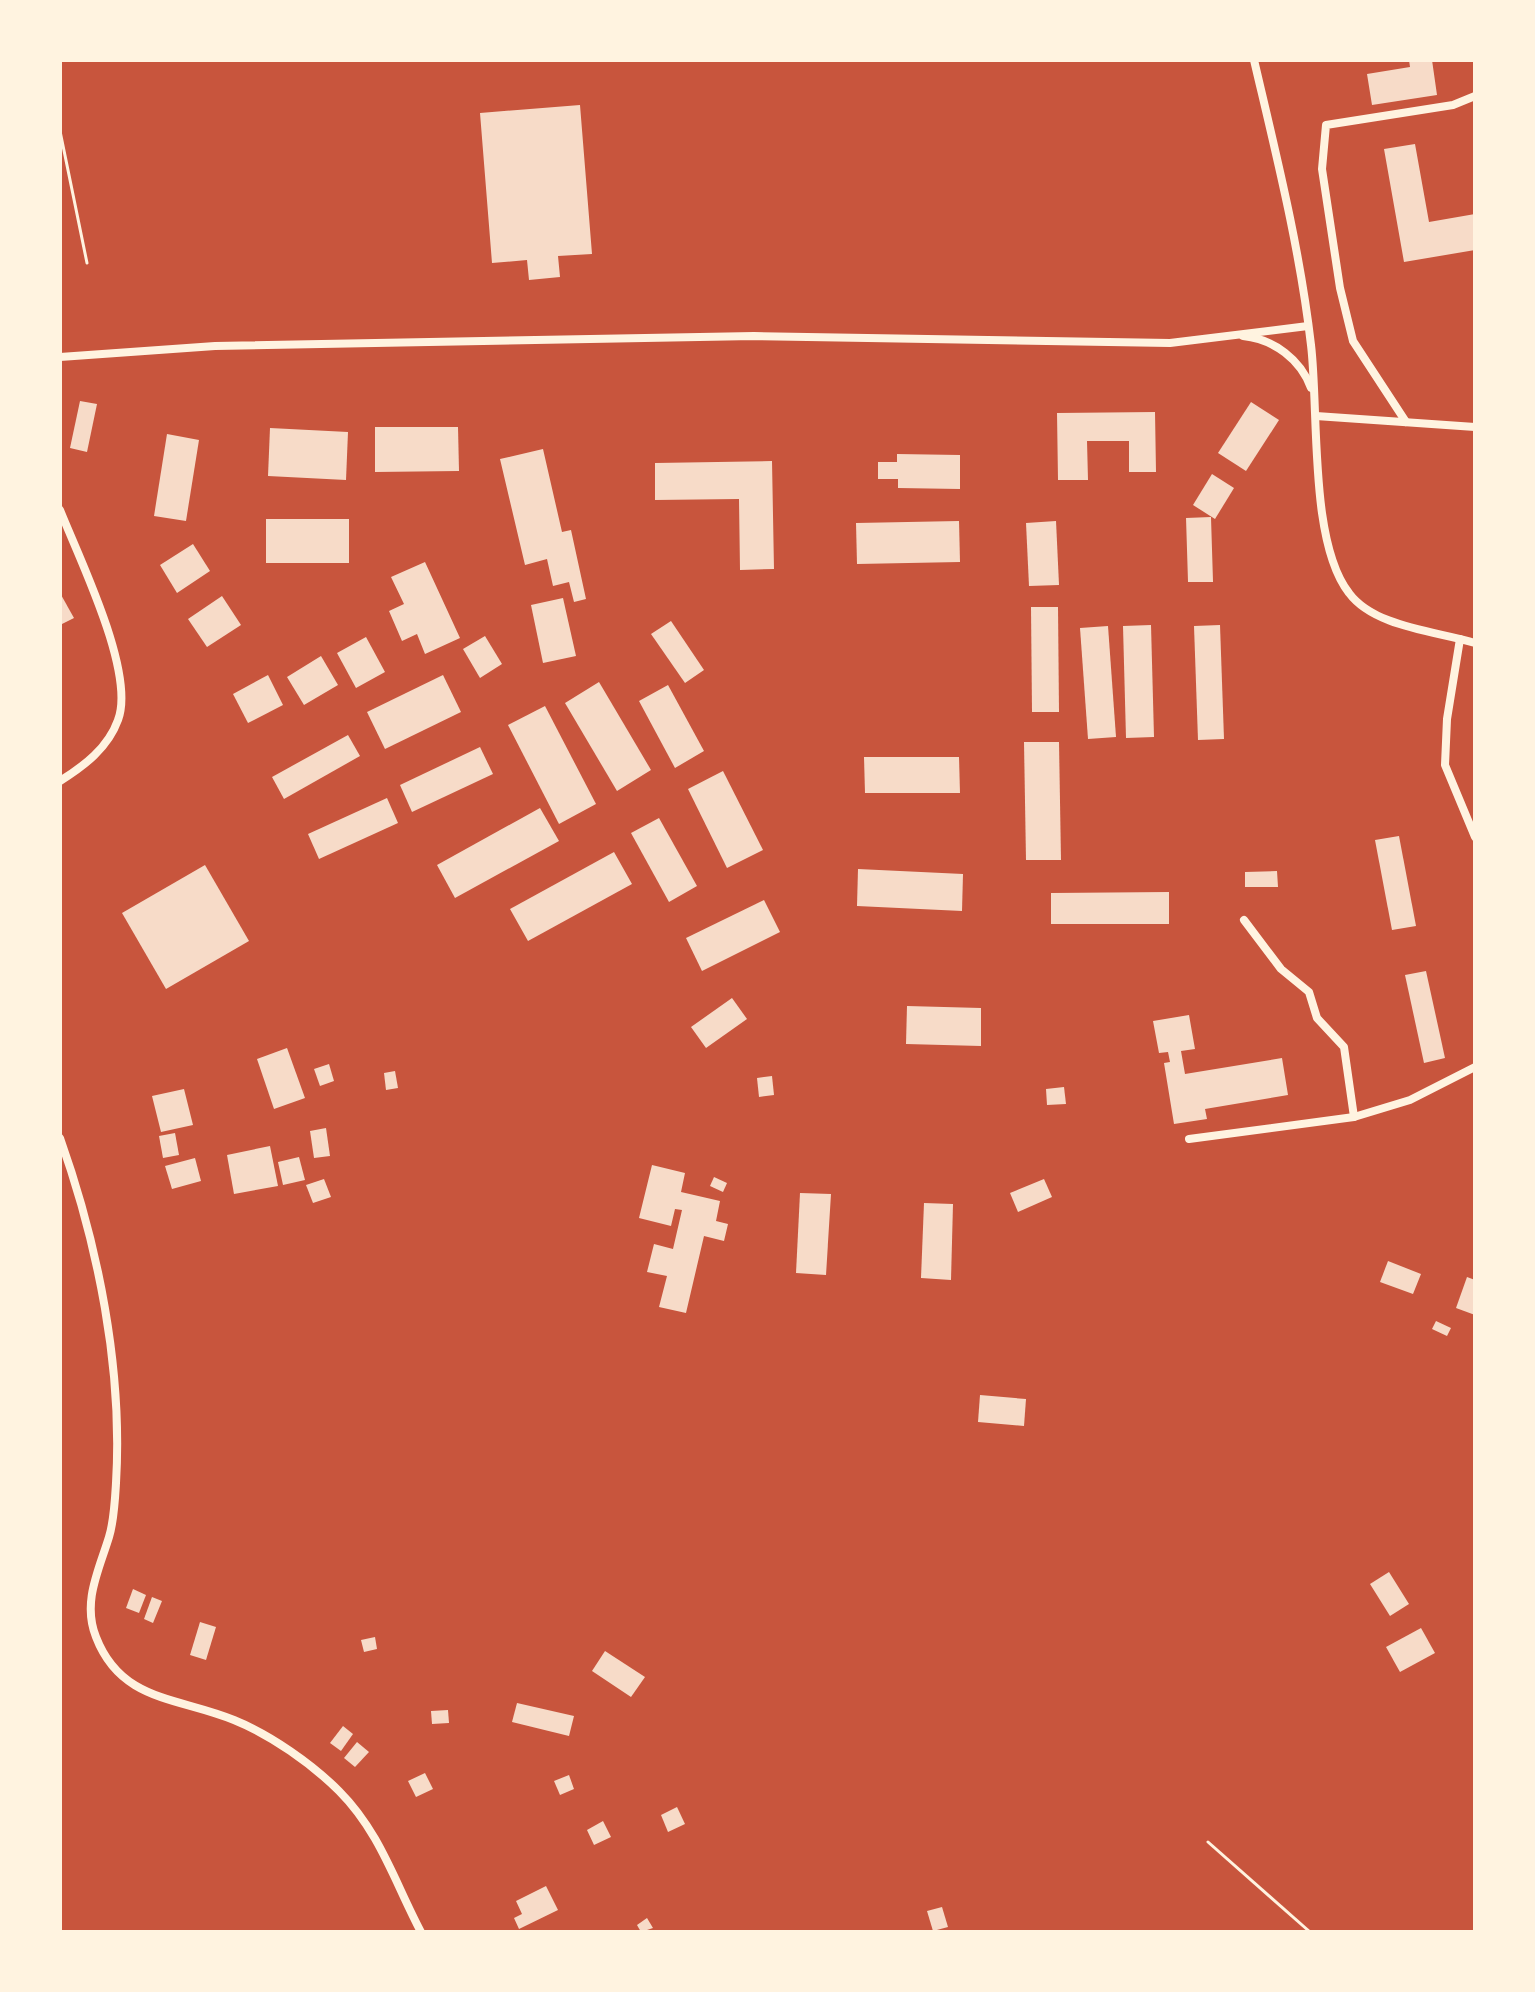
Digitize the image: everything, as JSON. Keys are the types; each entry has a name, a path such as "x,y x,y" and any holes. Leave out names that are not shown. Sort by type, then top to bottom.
{"street":[{"path":"1254,60 1285,194 1308,326 1327,549 1347,591 1366,613 1475,643"},
{"path":"1406,422 1353,341 1340,288 1322,169 1326,125 1453,105 1475,96"},
{"path":"60,357 215,346 754,336 1170,343 1308,326"},
{"path":"1229,335 1252,337 1274,345 1293,359 1307,378 1315,400"},
{"path":"1316,416 1475,427"},
{"path":"60,510 109,635 124,692 118,721 91,760 60,781"},
{"path":"1460,639 1447,719 1445,765 1475,837"},
{"path":"1244,920 1281,969 1309,992 1317,1018 1344,1047 1354,1117"},
{"path":"1189,1139 1354,1117 1410,1100 1475,1067"},
{"path":"60,1138 95,1245 114,1392 116,1483 110,1534 92,1595 95,1636 116,1671 140,1691 237,1721 290,1753 339,1790 371,1827 421,1932"}],"path":[{"path":"60,131 87,263"},
{"path":"1208,1842 1310,1932"}],"building":[{"path":"1409,60 1432,60 1437,95 1372,105 1367,74 1410,67"},
{"path":"580,105 592,254 558,256 560,277 529,280 527,260 492,263 480,113"},
{"path":"1415,144 1429,222 1475,214 1475,250 1404,262 1384,149"},
{"path":"80,401 97,404 87,452 70,448"},
{"path":"1251,402 1279,420 1246,471 1218,453"},
{"path":"1155,412 1156,472 1129,472 1129,441 1087,441 1088,480 1058,480 1057,413"},
{"path":"375,427 458,427 459,471 375,472"},
{"path":"270,428 348,432 346,480 268,476"},
{"path":"167,434 199,440 186,521 154,516"},
{"path":"543,449 562,532 571,530 586,599 574,602 569,582 553,586 547,559 525,565 500,459"},
{"path":"897,454 960,455 960,489 898,488 898,479 878,479 878,462 897,462"},
{"path":"772,461 774,569 740,570 739,499 655,500 655,463"},
{"path":"1212,474 1234,488 1215,519 1193,505"},
{"path":"1211,517 1213,582 1188,582 1186,518"},
{"path":"266,519 349,519 349,563 266,563"},
{"path":"959,521 960,562 857,564 856,523"},
{"path":"1056,521 1059,585 1029,586 1026,523"},
{"path":"193,544 210,571 177,593 160,565"},
{"path":"425,562 460,638 425,654 417,634 402,641 389,611 404,604 391,577"},
{"path":"60,593 74,618 60,625"},
{"path":"222,596 241,625 207,647 188,619"},
{"path":"563,598 576,656 543,663 531,605"},
{"path":"1031,607 1058,607 1059,712 1032,712"},
{"path":"671,621 704,670 685,683 651,634"},
{"path":"1151,625 1154,737 1126,738 1123,626"},
{"path":"1220,625 1224,739 1198,740 1194,626"},
{"path":"1108,626 1116,737 1088,739 1080,628"},
{"path":"485,636 502,664 480,678 463,649"},
{"path":"366,637 385,672 356,688 337,653"},
{"path":"321,656 338,685 304,705 287,677"},
{"path":"268,675 283,705 248,723 233,694"},
{"path":"443,675 461,712 385,749 367,712"},
{"path":"599,682 651,770 617,791 565,703"},
{"path":"668,685 704,751 675,768 639,701"},
{"path":"545,706 596,804 559,824 508,725"},
{"path":"348,735 360,756 284,799 272,777"},
{"path":"1024,742 1059,742 1061,860 1026,860"},
{"path":"480,747 493,774 412,812 400,785"},
{"path":"864,757 959,757 960,793 865,793"},
{"path":"723,771 763,850 727,868 688,789"},
{"path":"387,798 398,823 319,859 308,834"},
{"path":"540,808 559,841 455,898 437,865"},
{"path":"659,818 697,886 669,902 631,833"},
{"path":"1399,836 1416,926 1392,930 1375,840"},
{"path":"614,852 632,884 528,941 510,909"},
{"path":"205,865 249,941 166,989 122,913"},
{"path":"858,869 963,874 962,911 857,906"},
{"path":"1277,871 1278,887 1245,887 1245,872"},
{"path":"1169,892 1169,924 1051,924 1051,893"},
{"path":"764,900 780,932 702,971 686,938"},
{"path":"1426,971 1445,1058 1424,1063 1405,975"},
{"path":"732,998 747,1019 706,1048 691,1027"},
{"path":"907,1006 981,1008 981,1046 906,1044"},
{"path":"1189,1015 1195,1049 1181,1051 1185,1074 1282,1058 1288,1095 1205,1109 1207,1119 1174,1124 1164,1063 1170,1062 1168,1052 1159,1053 1153,1021"},
{"path":"287,1048 305,1098 274,1109 257,1059"},
{"path":"329,1064 334,1081 320,1086 314,1069"},
{"path":"395,1071 398,1088 386,1090 384,1073"},
{"path":"772,1076 774,1095 759,1097 757,1078"},
{"path":"1064,1087 1066,1104 1047,1105 1046,1089"},
{"path":"184,1089 193,1125 161,1132 152,1096"},
{"path":"326,1128 330,1156 314,1158 310,1131"},
{"path":"175,1133 179,1155 163,1158 159,1136"},
{"path":"270,1146 278,1186 234,1194 227,1155"},
{"path":"299,1157 305,1180 283,1185 278,1162"},
{"path":"195,1158 201,1181 172,1189 165,1166"},
{"path":"652,1165 685,1173 681,1192 720,1201 716,1221 728,1224 724,1241 704,1236 686,1313 659,1307 667,1276 647,1272 654,1244 673,1249 682,1210 675,1209 671,1226 639,1218"},
{"path":"714,1177 727,1183 723,1192 710,1186"},
{"path":"324,1179 331,1197 313,1203 306,1185"},
{"path":"1044,1179 1052,1197 1018,1212 1010,1193"},
{"path":"800,1193 831,1194 826,1275 796,1273"},
{"path":"924,1203 953,1204 951,1280 921,1278"},
{"path":"1388,1261 1421,1274 1413,1294 1380,1282"},
{"path":"1467,1277 1475,1280 1475,1315 1456,1308"},
{"path":"1436,1321 1451,1328 1447,1336 1432,1329"},
{"path":"980,1395 1026,1399 1024,1426 978,1422"},
{"path":"1389,1572 1409,1604 1390,1616 1370,1584"},
{"path":"133,1589 146,1595 139,1613 126,1608"},
{"path":"152,1597 162,1601 153,1623 144,1619"},
{"path":"200,1622 216,1627 206,1660 190,1655"},
{"path":"1421,1628 1435,1653 1400,1672 1386,1647"},
{"path":"375,1637 377,1649 364,1652 361,1640"},
{"path":"605,1651 645,1677 631,1697 592,1671"},
{"path":"517,1703 574,1716 569,1736 512,1722"},
{"path":"448,1710 449,1723 432,1724 431,1711"},
{"path":"343,1726 353,1734 341,1751 330,1743"},
{"path":"357,1742 369,1752 355,1767 344,1758"},
{"path":"425,1773 433,1789 416,1797 408,1781"},
{"path":"569,1775 574,1789 560,1795 554,1781"},
{"path":"677,1807 685,1824 668,1832 661,1815"},
{"path":"603,1821 611,1837 594,1845 587,1830"},
{"path":"546,1886 558,1910 519,1929 514,1918 522,1914 516,1901"},
{"path":"942,1907 948,1927 933,1931 927,1911"},
{"path":"647,1918 653,1928 641,1932 637,1925"}]}
